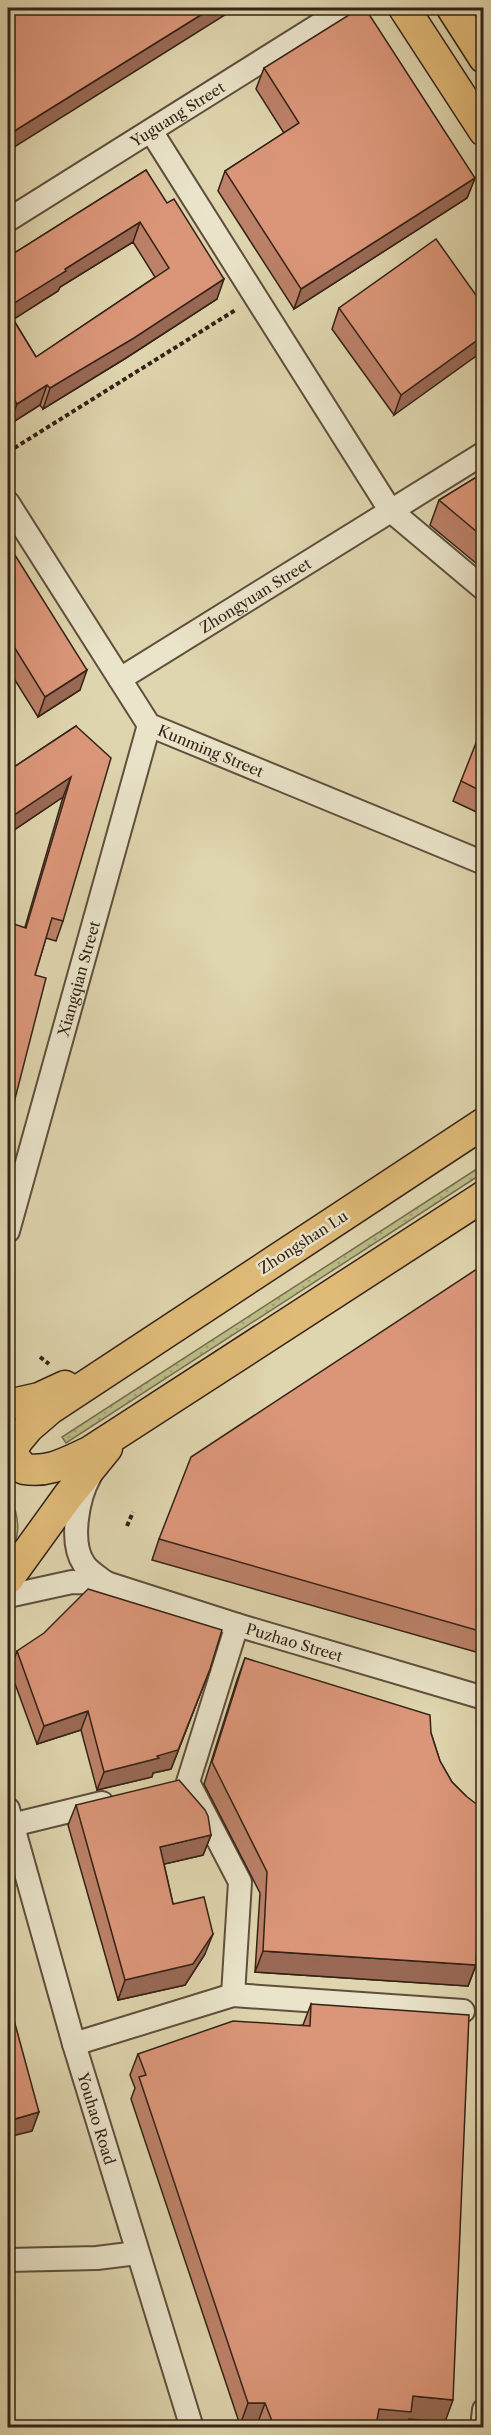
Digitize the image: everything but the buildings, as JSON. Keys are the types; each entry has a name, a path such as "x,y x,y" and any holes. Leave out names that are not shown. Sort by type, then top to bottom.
{"main road":[{"path":"404,8 483,131"},
{"path":"452,8 483,58"},
{"name":"Zhongshan Lu","path":"122,1360 483,1123"},
{"path":"122,1360 50,1409 29,1427 14,1445 14,1457 24,1469 36,1471 59,1467 89,1452 483,1196"},
{"path":"8,1405 39,1398 122,1360"},
{"path":"8,1579 103,1453 140,1418"}],"street":[{"name":"Yuguang Street","path":"8,220 338,10"},
{"path":"151,130 390,510 483,589"},
{"name":"Zhongyuan Street","path":"120,679 483,453"},
{"name":"Kunming Street","path":"8,503 149,725 483,863"},
{"name":"Xiangqian Street","path":"8,1231 149,725"},
{"path":"103,1453 84,1486 77,1519 77,1541 84,1564 106,1583"},
{"path":"8,1596 72,1582 106,1583"},
{"name":"Puzhao Street","path":"106,1583 237,1625 483,1698"},
{"path":"233,1995 240,1882 188,1782 237,1625"},
{"path":"166,1787 188,1782"},
{"path":"10,1817 122,1798"},
{"name":"Youhao Road","path":"10,1817 74,2044 192,2427"},
{"path":"74,2044 233,1995 463,2011"},
{"path":"8,2260 87,2258 137,2253"},
{"path":"482,2427 483,2410"}],"path":[{"path":"8,452 256,298"},
{"path":"127,1526 133,1512"}],"green space":[{"path":"483,1165 483,1173 66,1443 62,1437"},
{"path":"8,1494 16,1513 18,1529 8,1563"}]}
